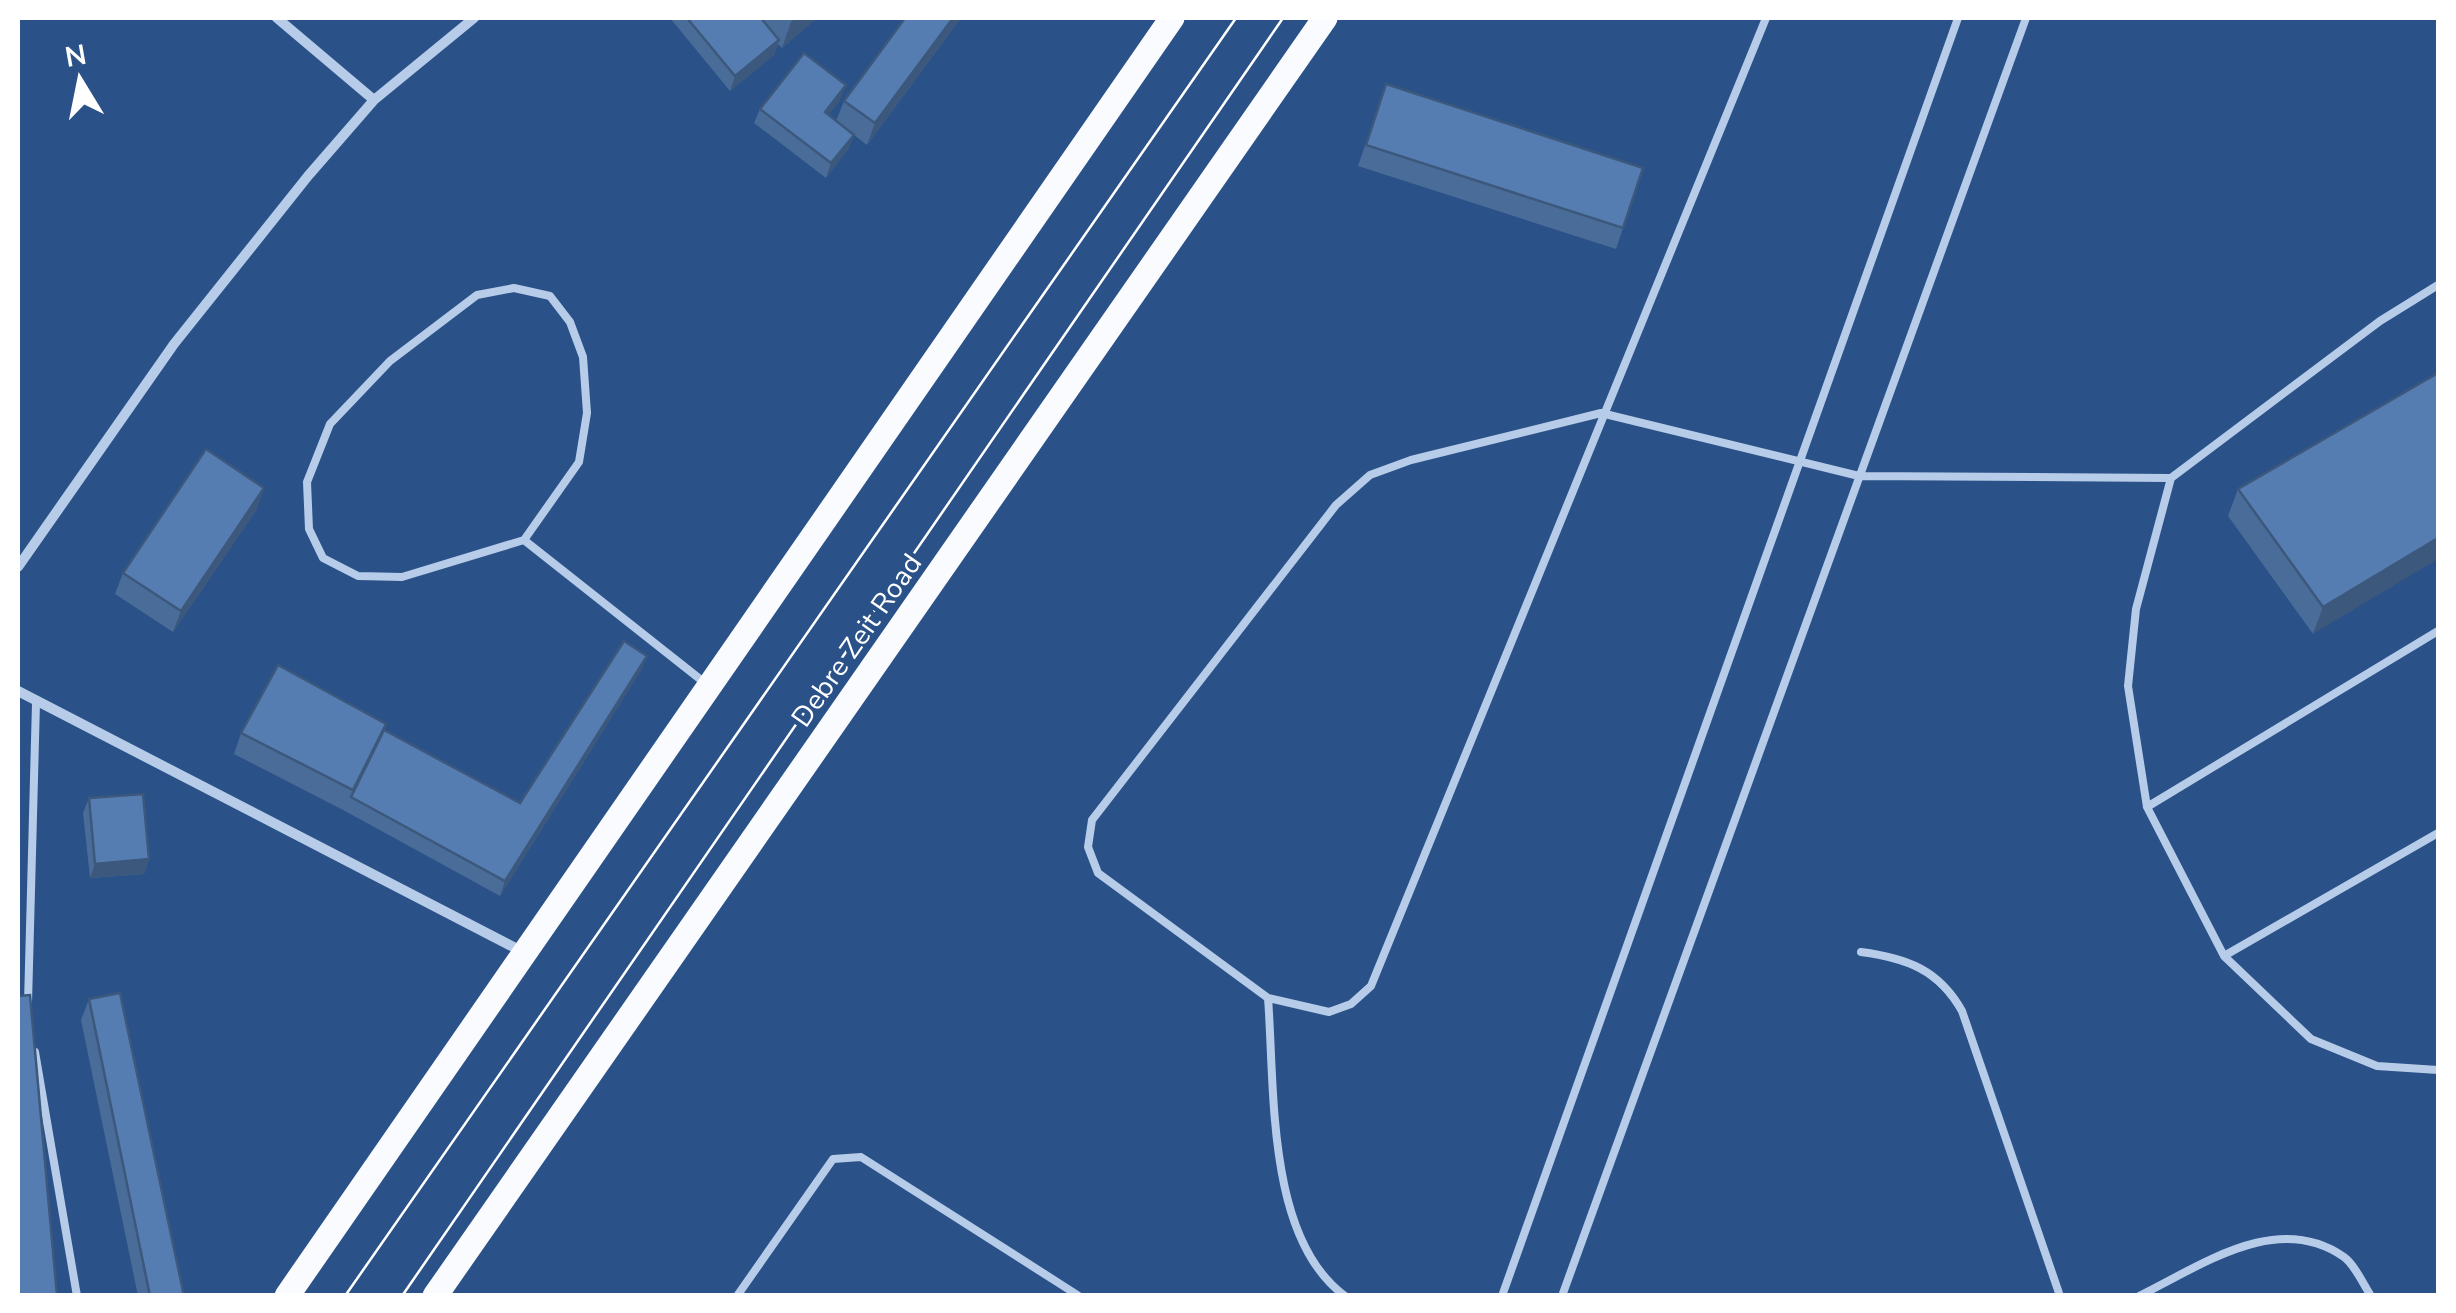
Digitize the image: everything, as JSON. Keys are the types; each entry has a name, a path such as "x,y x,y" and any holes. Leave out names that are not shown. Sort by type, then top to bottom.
{"main road":[{"path":"287,1296 1172,18"},
{"name":"Debre Zeit Road","path":"435,1296 1325,18"}],"street":[{"path":"277,18 374,100"},
{"path":"18,566 174,344 374,100 474,18"},
{"path":"18,691 526,954"}],"lane":[{"path":"1766,18 1601,413 1371,986 1351,1004 1329,1012 1268,998 1098,873 1088,847 1092,820 1336,505 1370,475 1411,460 1601,413 1859,476 2171,478 2380,321 2438,285"},
{"path":"1502,1296 1958,18"},
{"path":"1562,1296 2026,18"},
{"path":"514,288 550,296 570,322 582,357 587,413 579,462 524,540 402,577 358,576 323,558 309,528 307,482 330,424 390,361 477,295 514,288"},
{"path":"2171,478 2136,610 2128,686 2147,807 2224,956 2311,1038 2378,1066 2438,1070"},
{"path":"524,540 710,686"},
{"path":"2147,807 2438,631"},
{"path":"28,1014 26,959 36,703"},
{"path":"2224,956 2438,833"},
{"path":"1861,952 1921,966 1948,985 1962,1011 2060,1296"},
{"path":"1268,998 1290,1216 1304,1250 1325,1281 1345,1296"},
{"path":"32,1033 77,1296"},
{"path":"737,1296 833,1159 861,1157 1079,1296"},
{"path":"2138,1296 2262,1237 2308,1240 2346,1258 2371,1296"}],"building":[{"path":"687,18 761,18 779,40 735,76"},
{"path":"905,18 953,18 875,123 844,101"},
{"path":"804,53 846,85 825,112 854,135 831,163 760,109"},
{"path":"1386,84 1643,168 1623,228 1366,145"},
{"path":"2438,373 2438,538 2323,607 2238,489"},
{"path":"206,449 264,488 181,611 123,573"},
{"path":"624,641 647,656 505,881 351,797 384,730 520,803"},
{"path":"278,665 386,724 353,790 241,733"},
{"path":"143,794 149,859 95,864 89,798"},
{"path":"120,993 184,1296 150,1296 89,999"},
{"path":"30,995 57,1296 18,1296 18,996"}],"tram line":[{"path":"345,1296 1236,18"},
{"path":"402,1296 1283,18"}]}
